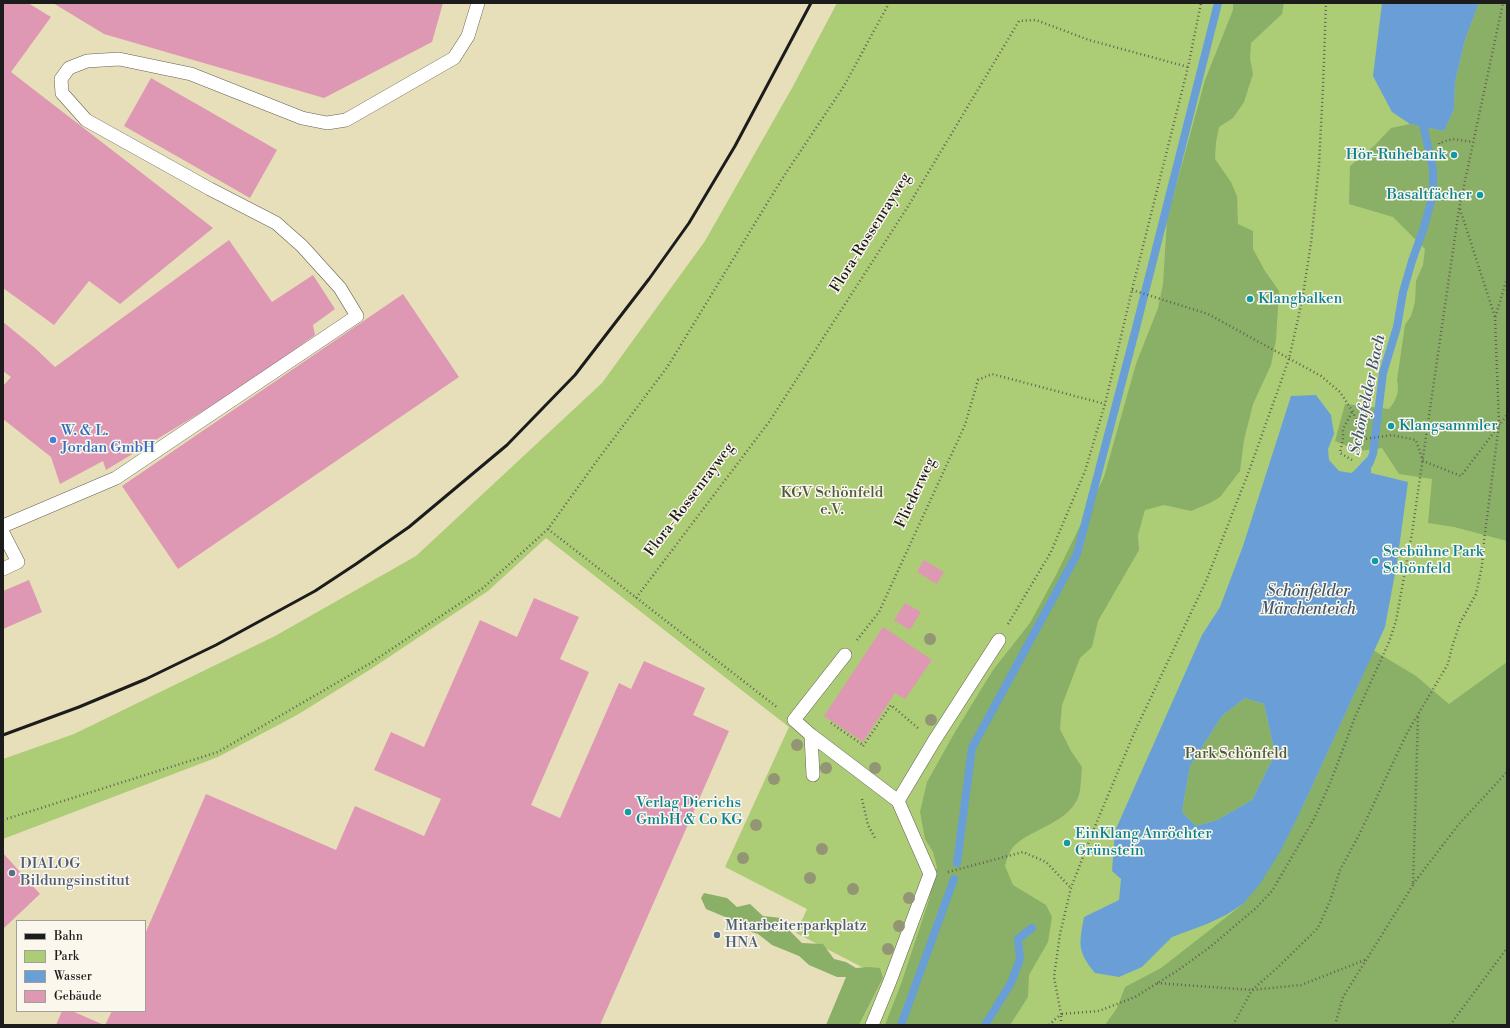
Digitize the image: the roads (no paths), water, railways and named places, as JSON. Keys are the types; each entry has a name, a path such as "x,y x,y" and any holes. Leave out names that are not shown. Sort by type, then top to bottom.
{"lane":[{"path":"3,526 116,478 357,316 340,288 302,246 276,223 210,189 86,120 62,93 61,79 69,68 87,61 119,59 192,74 302,118 327,123 346,120 454,58 468,36 478,3"},
{"path":"3,533 18,562 3,570"},
{"path":"898,801 934,741 999,640"},
{"path":"845,655 794,720 811,735 898,801 930,874 872,1025"},
{"path":"811,735 812,775"}],"water":[{"path":"1382,3 1479,3 1465,40 1455,82 1454,109 1444,131 1410,124 1392,112 1373,76"},
{"name":"Schönfelder Märchenteich","path":"1316,395 1331,415 1334,434 1328,449 1329,460 1339,471 1351,473 1373,454 1371,473 1408,482 1397,563 1385,627 1303,806 1281,850 1260,884 1243,904 1226,915 1172,937 1142,967 1119,977 1095,973 1082,953 1081,934 1084,917 1119,900 1121,879 1112,871 1115,831 1202,635 1220,607 1243,546 1291,396","holes":["1245,698 1264,704 1275,754 1252,800 1217,820 1196,826 1182,812 1190,766 1222,716"]}],"waterway":[{"path":"957,863 972,748 1077,554 1218,3"},
{"name":"Schönfelder Bach","path":"1369,464 1373,454 1383,373 1397,327 1403,292 1433,195 1433,169 1422,115"},
{"path":"901,1025 954,879"},
{"name":"Schönfelder Bach","path":"985,1025 1011,983 1020,959 1018,939 1032,928"}],"railway":[{"path":"3,735 79,707 146,679 216,645 315,591 409,527 507,445 575,375 649,279 689,223 735,146 811,3"}],"place":[{"name":"Hör-Ruhebank","path":"1454,155"},
{"name":"Basaltfächer","path":"1480,195"},
{"name":"Klangbalken","path":"1250,299"},
{"name":"Klangsammler","path":"1391,426"},
{"name":"W. & L. Jordan GmbH","path":"53,440"},
{"name":"Seebühne Park Schönfeld","path":"1375,561"},
{"name":"Verlag Dierichs GmbH & Co KG","path":"628,812"},
{"name":"EinKlang Anröchter Grünstein","path":"1067,843"},
{"name":"DIALOG Bildungsinstitut","path":"12,873"},
{"name":"Mitarbeiterparkplatz HNA","path":"717,935"}],"park label":[{"name":"KGV Schönfeld e.V.","path":"832,502"},
{"name":"Park Schönfeld","path":"1236,754"}]}
